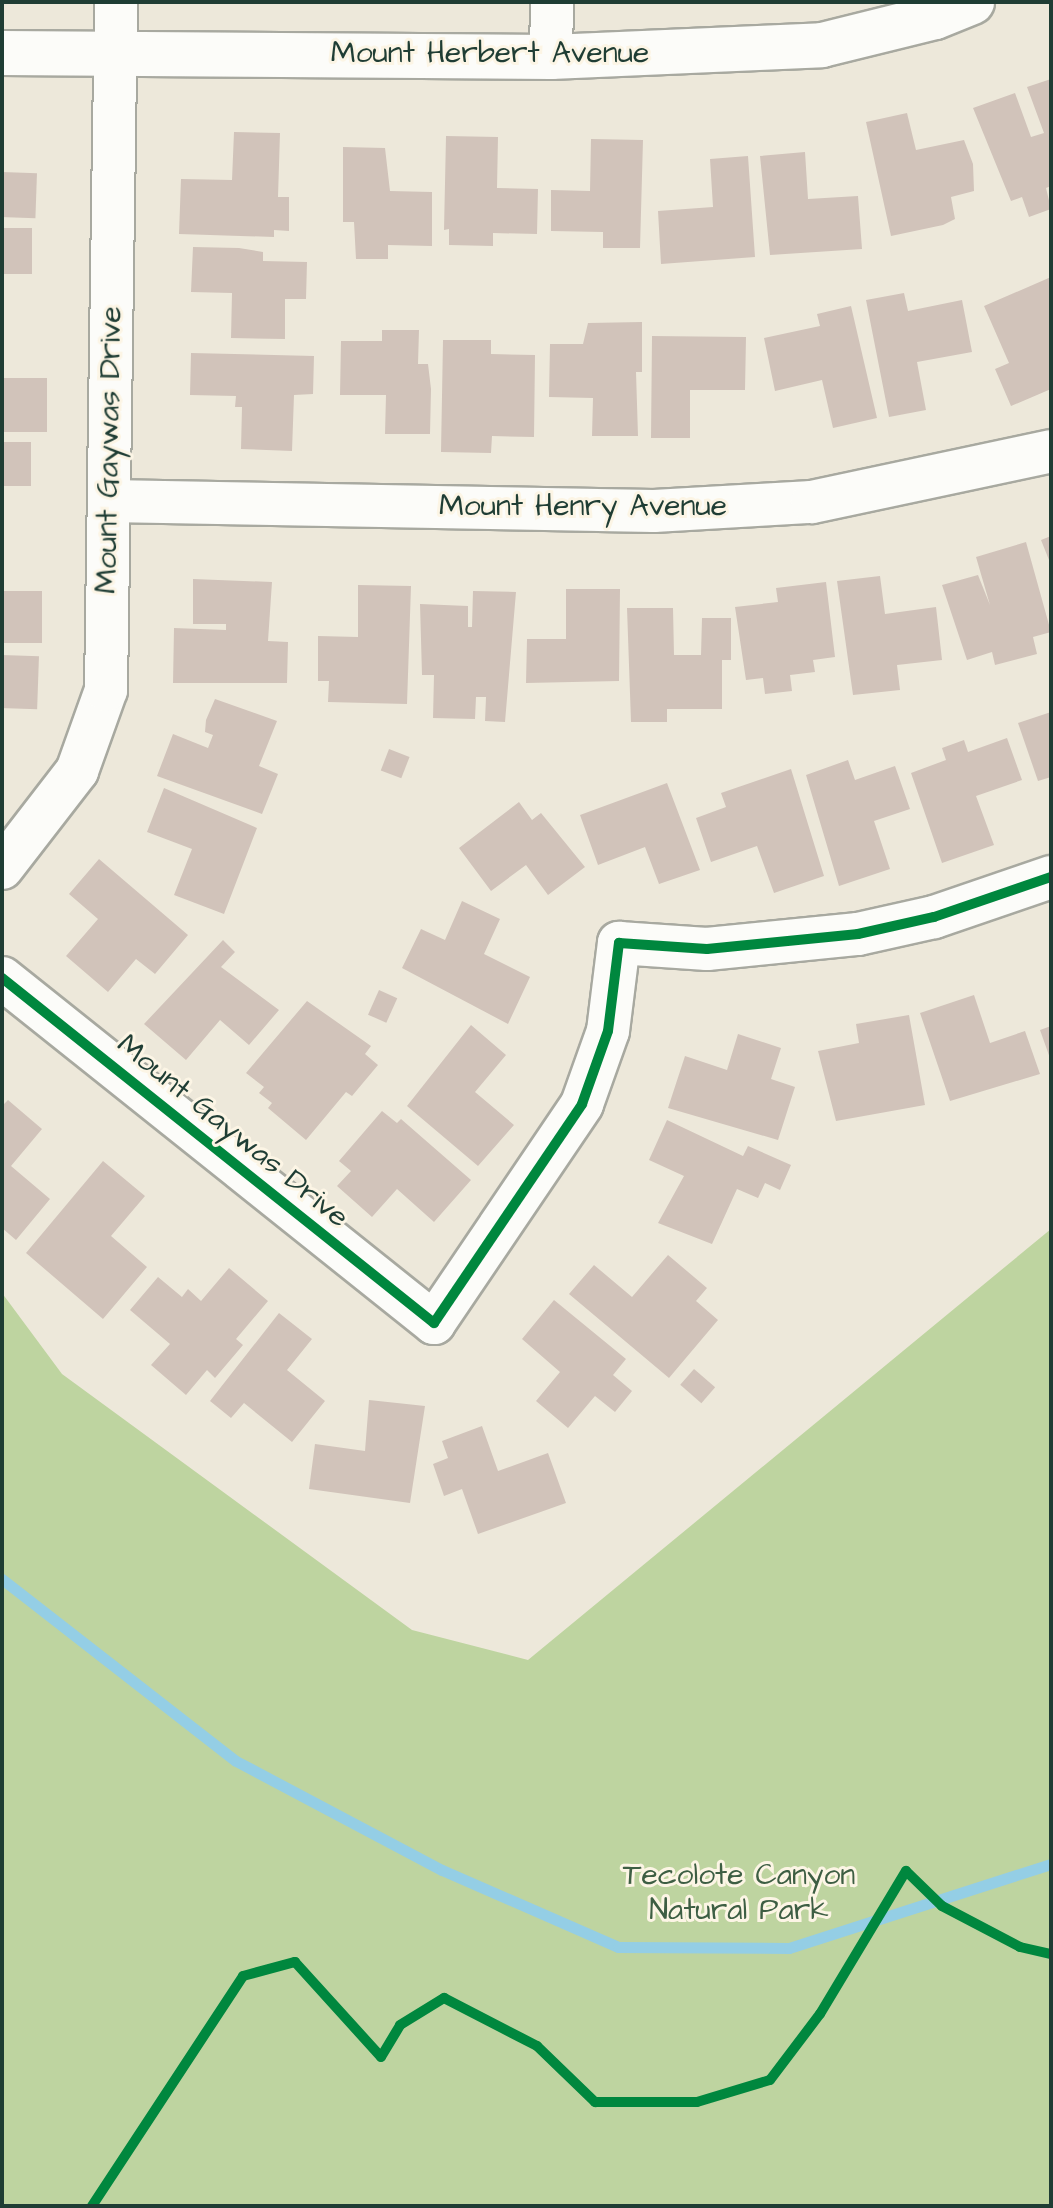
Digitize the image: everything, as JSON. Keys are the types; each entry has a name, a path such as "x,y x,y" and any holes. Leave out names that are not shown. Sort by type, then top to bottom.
{"street":[{"name":"Mount Gaywas Drive","path":"2,868 77,771 106,690 116,2"},
{"path":"551,57 552,2"},
{"name":"Mount Herbert Avenue","path":"2,53 116,51 551,57 822,45 935,17 972,2"},
{"name":"Mount Henry Avenue","path":"109,501 654,511 812,502 1051,451"},
{"name":"Mount Gaywas Drive","path":"2,978 434,1323 582,1104 608,1031 619,943 707,949 858,934 934,917 1051,877"}],"green space":[{"name":"Tecolote Canyon Natural Park","path":"1051,1229 1051,2206 2,2206 2,1293 62,1374 412,1630 528,1660"}],"building":[{"path":"1051,79 1051,186 1046,188 1051,209 1029,217 1022,197 1011,201 973,108 1015,93 1031,137 1044,133 1027,87"},
{"path":"907,113 916,150 964,140 973,164 974,191 951,197 955,219 943,225 891,236 866,122"},
{"path":"234,132 280,133 278,197 289,197 289,231 274,230 274,237 179,234 181,179 232,180"},
{"path":"446,136 498,137 497,188 538,189 537,234 493,233 493,246 449,245 449,229 444,230"},
{"path":"591,139 643,140 640,248 603,248 603,232 551,231 551,190 590,191"},
{"path":"343,147 385,148 390,191 432,192 432,246 388,245 388,259 356,259 354,222 343,222"},
{"path":"805,152 808,199 858,196 862,249 770,255 760,156"},
{"path":"748,156 755,257 661,264 658,211 713,207 710,159"},
{"path":"2,172 37,173 35,218 2,217"},
{"path":"2,228 32,228 32,274 2,274"},
{"path":"193,247 239,248 263,252 263,261 307,262 306,299 285,299 285,339 231,338 232,293 191,292"},
{"path":"1051,277 1051,389 1011,406 995,369 1009,363 984,306"},
{"path":"904,293 908,311 962,300 972,352 917,362 926,410 889,417 866,300"},
{"path":"851,306 877,418 833,428 822,380 775,391 764,338 820,326 817,314"},
{"path":"642,322 642,372 636,372 638,436 592,436 593,398 549,397 550,344 583,344 588,323"},
{"path":"382,330 419,330 418,364 428,364 431,389 430,434 385,434 386,395 340,395 341,341 382,341"},
{"path":"652,336 746,337 745,390 690,390 690,438 651,438"},
{"path":"443,340 491,340 491,354 535,355 534,437 492,436 491,453 441,452"},
{"path":"191,353 314,356 313,394 294,395 292,451 241,449 242,407 235,407 236,396 190,395"},
{"path":"2,378 47,378 47,432 2,432"},
{"path":"2,442 31,442 31,486 2,486"},
{"path":"1051,536 1051,565 1041,540"},
{"path":"1026,542 1051,632 1033,637 1037,654 995,665 992,652 967,660 942,585 978,575 990,605 976,557"},
{"path":"880,576 885,614 936,607 942,660 897,665 900,690 853,695 837,581"},
{"path":"193,579 272,582 268,641 288,642 287,683 173,683 174,628 226,630 226,624 193,624"},
{"path":"826,582 835,657 813,660 815,672 790,675 792,691 765,694 763,678 746,680 735,607 778,602 776,588"},
{"path":"358,585 411,586 407,704 328,702 329,681 318,681 318,636 358,637"},
{"path":"566,589 620,589 619,681 526,683 527,639 566,639"},
{"path":"2,591 42,591 42,643 2,643"},
{"path":"473,591 516,592 505,722 485,721 486,697 476,697 475,719 433,718 434,675 422,675 420,604 468,606 468,627 472,627"},
{"path":"627,608 673,608 674,655 701,655 702,618 731,618 731,660 722,660 722,709 667,709 667,722 631,722"},
{"path":"2,655 39,656 37,709 2,708"},
{"path":"215,699 277,721 259,766 278,774 262,814 157,776 173,734 208,748 213,735 205,732 206,720"},
{"path":"1051,712 1051,777 1038,781 1018,723"},
{"path":"1007,738 1022,780 976,796 994,845 942,863 911,773 946,760 942,748 964,740 968,752"},
{"path":"389,749 410,757 401,778 381,770"},
{"path":"848,760 855,780 895,766 910,809 874,821 890,869 839,886 806,775"},
{"path":"791,769 824,876 774,893 757,846 711,862 696,818 726,807 721,793"},
{"path":"667,783 700,870 659,884 645,847 598,865 580,815"},
{"path":"164,788 257,828 224,914 174,895 192,849 147,832"},
{"path":"519,802 532,820 541,813 585,867 548,895 526,865 491,891 459,848"},
{"path":"99,859 188,935 155,974 136,959 108,992 66,956 98,919 69,894"},
{"path":"462,901 500,919 484,954 530,977 508,1024 402,968 421,929 445,940"},
{"path":"223,940 235,952 221,967 279,1010 249,1045 220,1020 186,1060 144,1024"},
{"path":"379,990 397,998 386,1023 368,1015"},
{"path":"974,995 990,1043 1025,1031 1040,1074 950,1101 920,1013"},
{"path":"307,1001 371,1046 365,1054 378,1065 352,1096 346,1092 306,1140 268,1108 272,1103 259,1093 264,1087 246,1073"},
{"path":"909,1015 925,1105 836,1121 818,1051 859,1043 856,1024"},
{"path":"471,1025 506,1055 475,1092 514,1125 478,1166 407,1106"},
{"path":"1051,1026 1051,1061 1040,1030"},
{"path":"738,1034 781,1048 771,1079 795,1087 778,1140 668,1108 685,1056 727,1070"},
{"path":"8,1100 42,1129 11,1166 50,1199 16,1240 2,1228 2,1106"},
{"path":"382,1111 397,1123 401,1119 471,1180 434,1222 397,1189 372,1217 337,1186 351,1171 339,1161"},
{"path":"667,1120 743,1156 748,1146 791,1165 780,1190 765,1183 758,1198 737,1189 712,1244 658,1223 684,1176 649,1160"},
{"path":"103,1161 145,1196 111,1236 147,1267 103,1319 26,1253"},
{"path":"668,1255 707,1288 696,1301 718,1320 669,1378 569,1294 594,1265 632,1297"},
{"path":"229,1268 268,1301 236,1339 243,1345 215,1378 207,1370 186,1395 151,1365 170,1344 130,1310 158,1277 182,1297 188,1289 201,1301"},
{"path":"554,1300 626,1359 613,1375 632,1391 615,1412 595,1396 568,1428 536,1401 560,1372 522,1339"},
{"path":"279,1313 312,1339 287,1370 325,1401 292,1442 244,1403 231,1418 210,1401"},
{"path":"694,1369 715,1387 701,1403 680,1385"},
{"path":"369,1400 425,1406 410,1503 309,1489 315,1444 365,1451"},
{"path":"482,1426 498,1471 548,1453 566,1503 478,1534 462,1489 444,1496 433,1464 448,1458 442,1441"}],"waterway":[{"path":"2,1579 236,1761 442,1870 618,1947 789,1948 1051,1864"}],"cycle path":[{"path":"2,978 434,1323 582,1104 608,1031 619,943 707,949 858,934 934,917 1051,877"},
{"path":"92,2206 243,1976 295,1962 381,2057 400,2025 444,1998 537,2046 595,2102 697,2102 770,2080 820,2014 906,1871 942,1906 1020,1947 1051,1954"}]}
